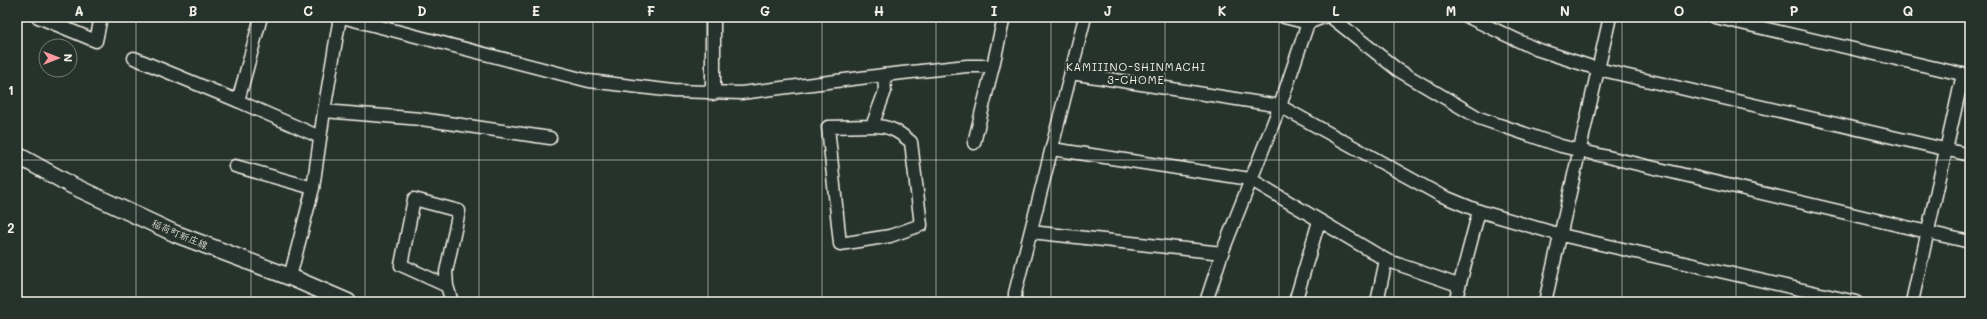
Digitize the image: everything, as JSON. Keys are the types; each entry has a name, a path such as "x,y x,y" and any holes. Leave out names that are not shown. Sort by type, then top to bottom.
{"main road":[{"name":"稲荷町新庄線","path":"17,155 71,185 176,234 290,277 348,302"}],"street":[{"path":"38,17 53,20 96,41 101,17"},
{"path":"238,101 261,17"},
{"path":"290,277 313,188 324,111 341,17 590,81 674,91 741,93 884,74 967,66 993,66"},
{"path":"713,17 713,93"},
{"path":"974,143 1004,17"},
{"path":"1015,302 1015,293 1085,17"},
{"path":"1284,17 1308,23 1324,17"},
{"path":"1331,17 1398,70 1479,118 1579,150 1970,242"},
{"path":"1468,17 1536,49 1598,69 1970,156"},
{"path":"1546,302 1610,17"},
{"path":"1715,17 1966,75 1926,232 1912,302"},
{"path":"1206,302 1222,253 1280,106 1308,23"},
{"path":"134,58 320,137"},
{"path":"1071,73 1280,106 1440,195 1479,211 1561,235 1856,302"},
{"path":"872,126 885,91 884,74"},
{"path":"324,111 421,119 550,138"},
{"path":"828,126 872,126 881,126 898,131 911,142 921,224 890,236 840,244 828,126"},
{"path":"1052,149 1250,179 1386,260 1458,285"},
{"path":"236,166 313,188"},
{"path":"447,286 400,265 414,199 459,211 446,272 447,286 452,302"},
{"path":"1455,302 1458,285 1479,211"},
{"path":"1295,302 1319,221"},
{"path":"1031,232 1222,253"},
{"path":"1377,302 1386,260"}],"district":[{"name":"KAMIIINO-SHINMACHI 3-CHOME","path":"1136,73"}]}
